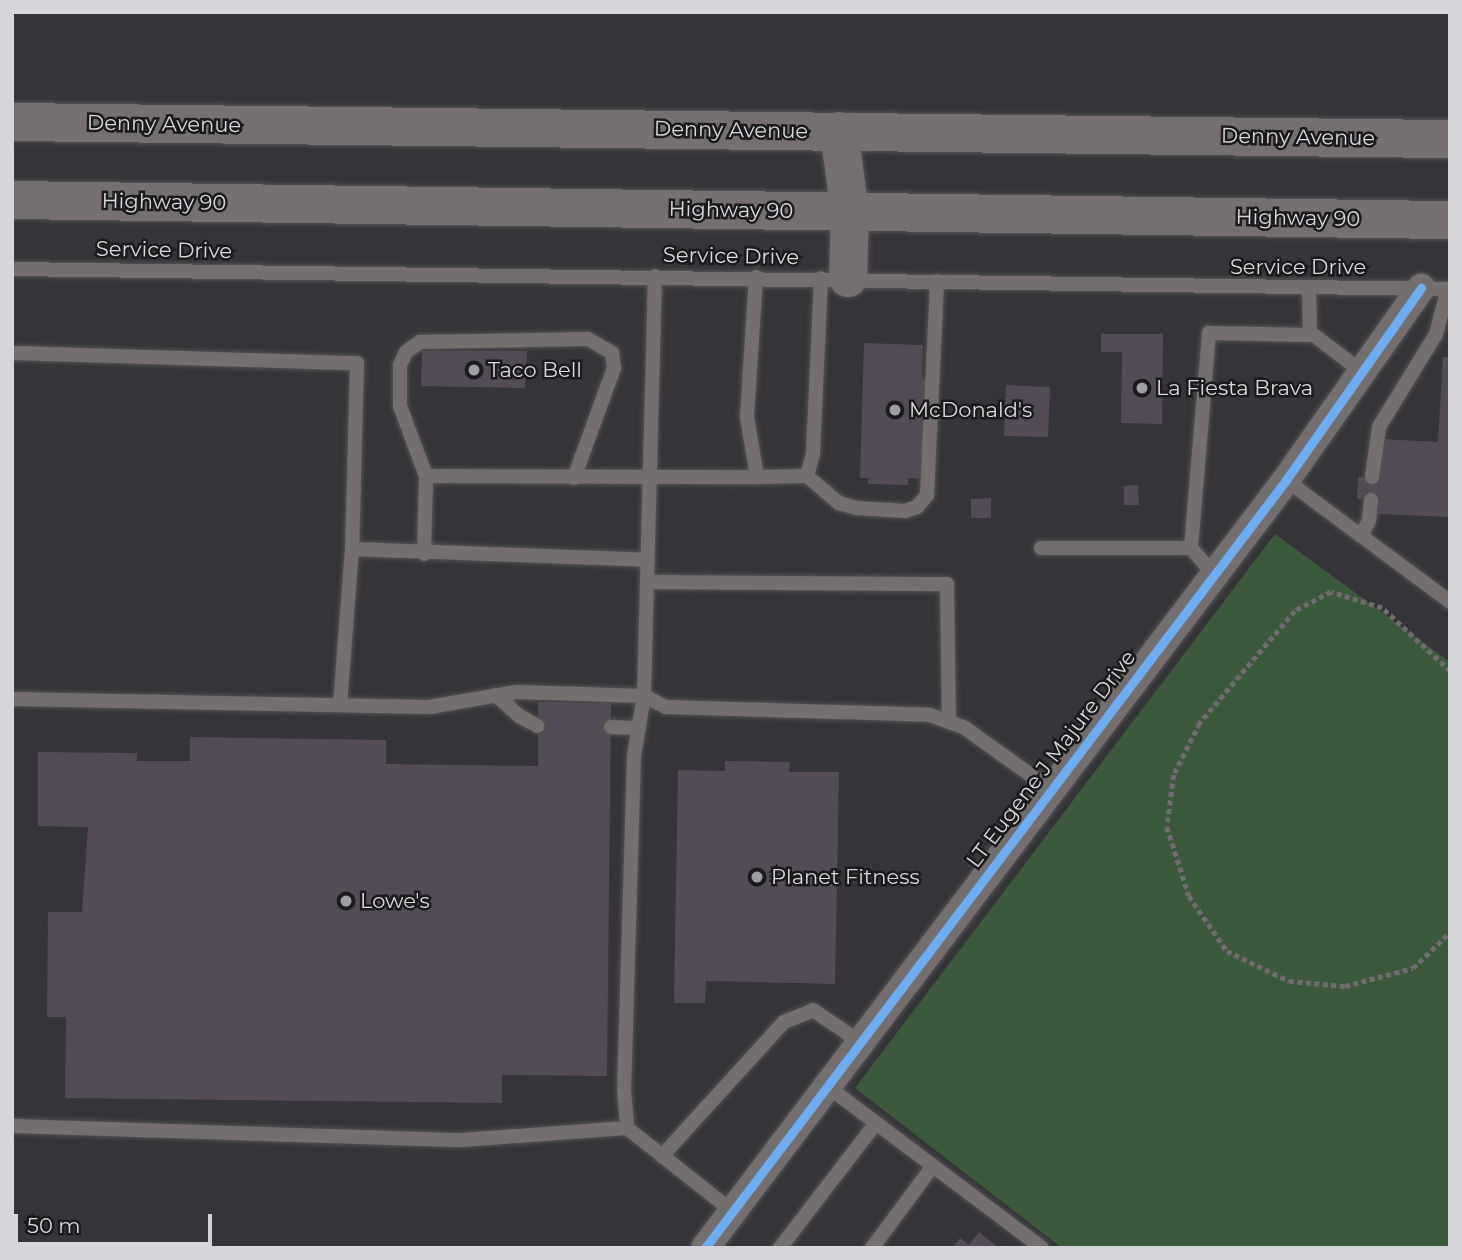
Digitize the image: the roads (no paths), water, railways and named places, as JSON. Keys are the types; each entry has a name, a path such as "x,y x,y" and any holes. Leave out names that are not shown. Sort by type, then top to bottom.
{"main road":[{"name":"Denny Avenue","path":"12,122 1450,139"},
{"path":"834,278 850,212 839,131"},
{"name":"Highway 90","path":"12,200 1450,220"}],"street":[{"name":"LT Eugene J Majure Drive","path":"705,1248 1286,480 1362,372 1439,289"}],"lane":[{"name":"Service Drive","path":"12,270 834,278 1439,289"},
{"path":"627,1128 625,1062 634,756 644,696 655,276"},
{"path":"756,277 747,417 757,477"},
{"path":"807,476 813,454 834,278"},
{"path":"426,476 650,480 807,476 839,503 857,509 905,511 917,507 927,495 937,281"},
{"path":"1308,288 1310,332"},
{"path":"1372,477 1378,427 1436,334 1439,289"},
{"path":"1214,575 1191,548 1209,334 1310,332 1362,372"},
{"path":"424,555 426,476 400,406 400,365 406,352 420,342 588,339 612,353 614,368 574,478"},
{"path":"12,353 357,363 352,549 340,705"},
{"path":"1286,480 1450,602"},
{"path":"1361,536 1369,520 1371,500"},
{"path":"1041,548 1191,548"},
{"path":"352,549 424,555 648,560"},
{"path":"647,582 947,584 949,722"},
{"path":"496,695 519,716 538,726"},
{"path":"12,699 429,707 496,695 644,696 666,707 930,715 975,735 1050,789"},
{"path":"611,727 639,728"},
{"path":"662,1156 783,1022 813,1010 860,1042"},
{"path":"827,1087 1042,1248"},
{"path":"780,1248 875,1124"},
{"path":"12,1126 462,1140 627,1128 732,1211"},
{"path":"872,1248 933,1166"}],"place":[{"name":"Taco Bell","path":"474,370"},
{"name":"La Fiesta Brava","path":"1142,388"},
{"name":"McDonald's","path":"895,410"},
{"name":"Planet Fitness","path":"757,877"},
{"name":"Lowe's","path":"346,901"}]}
